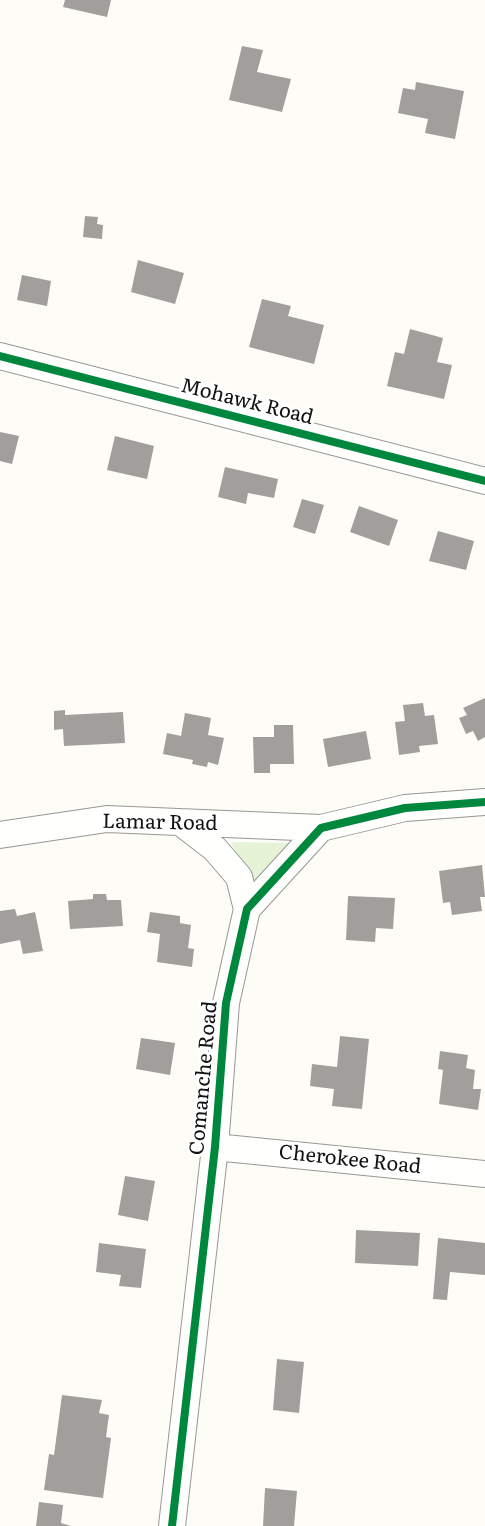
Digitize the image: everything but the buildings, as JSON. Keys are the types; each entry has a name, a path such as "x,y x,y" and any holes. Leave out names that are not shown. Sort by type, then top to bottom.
{"street":[{"name":"Mohawk Road","path":"0,356 485,481"},
{"path":"321,828 405,807 485,802"},
{"name":"Lamar Road","path":"0,834 107,819 321,828"},
{"path":"180,822 215,849 238,877 247,909"},
{"name":"Comanche Road","path":"172,1526 215,1146 226,1003 247,909 321,828"},
{"name":"Cherokee Road","path":"215,1146 485,1174"}],"green space":[{"path":"231,842 295,843 254,893"}],"cycle path":[{"path":"0,356 485,481"},
{"path":"172,1526 215,1147 226,1003 247,909 321,828 405,808 485,802"}]}
